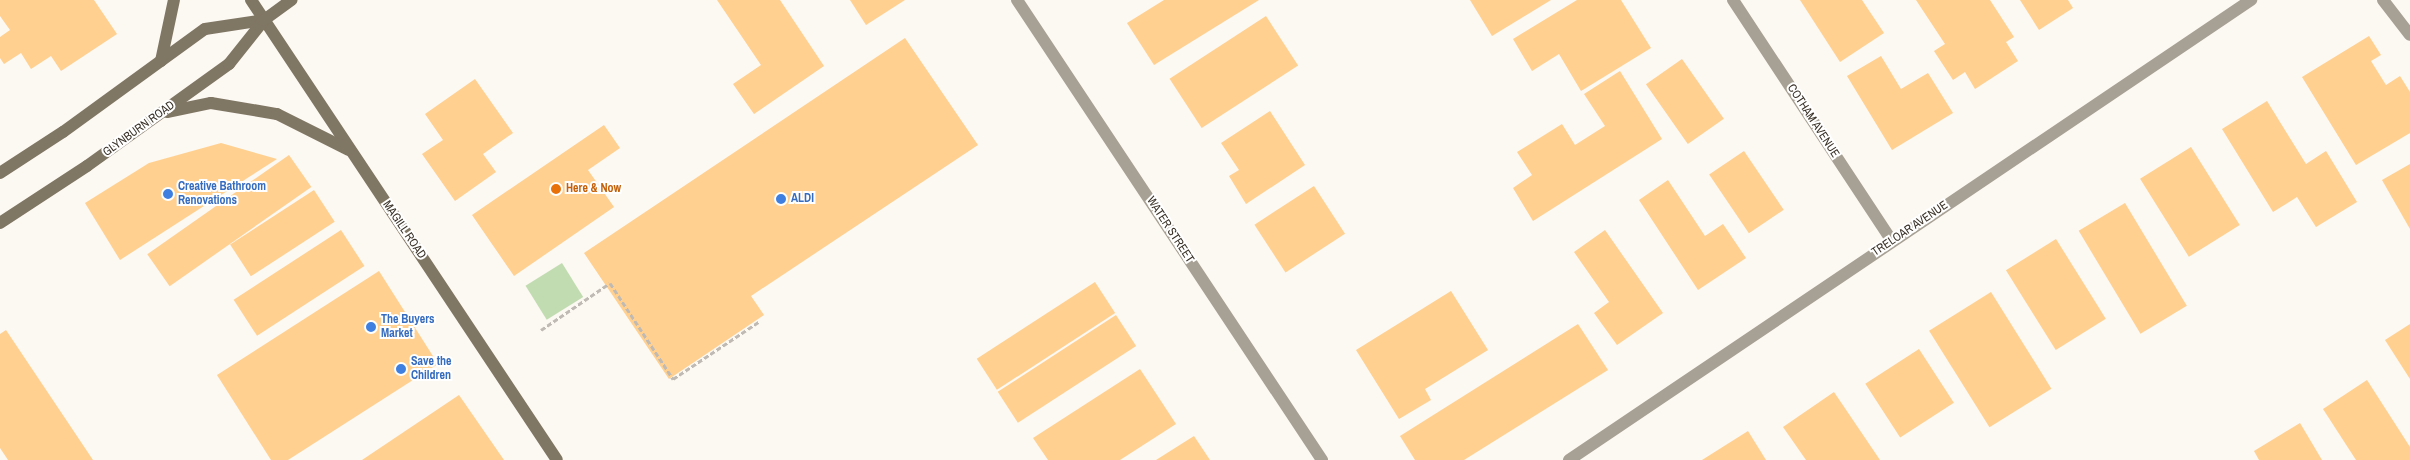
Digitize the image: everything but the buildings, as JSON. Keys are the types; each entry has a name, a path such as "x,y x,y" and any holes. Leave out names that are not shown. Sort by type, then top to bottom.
{"main road":[{"path":"160,61 174,0"},
{"name":"MAGILL ROAD","path":"251,0 557,460"},
{"name":"GLYNBURN ROAD","path":"0,222 86,166 229,64 264,20 292,0"},
{"name":"GLYNBURN ROAD","path":"0,173 63,132 205,28 264,20"},
{"path":"160,113 211,103 277,114 351,151"}],"street":[{"name":"WATER STREET","path":"1017,0 1322,460"},
{"name":"COTHAM AVENUE","path":"1733,0 1892,241"},
{"name":"TRELOAR AVENUE","path":"1569,460 2251,0"},
{"path":"2383,0 2410,35"}],"path":[{"path":"541,330 610,283 673,379 760,321"}],"green space":[{"path":"562,263 583,297 547,320 526,286"}],"place":[{"name":"Here & Now","path":"556,189"},
{"name":"Creative Bathroom Renovations","path":"168,194"},
{"name":"ALDI","path":"781,199"},
{"name":"The Buyers Market","path":"371,327"},
{"name":"Save the Children","path":"401,369"}]}
